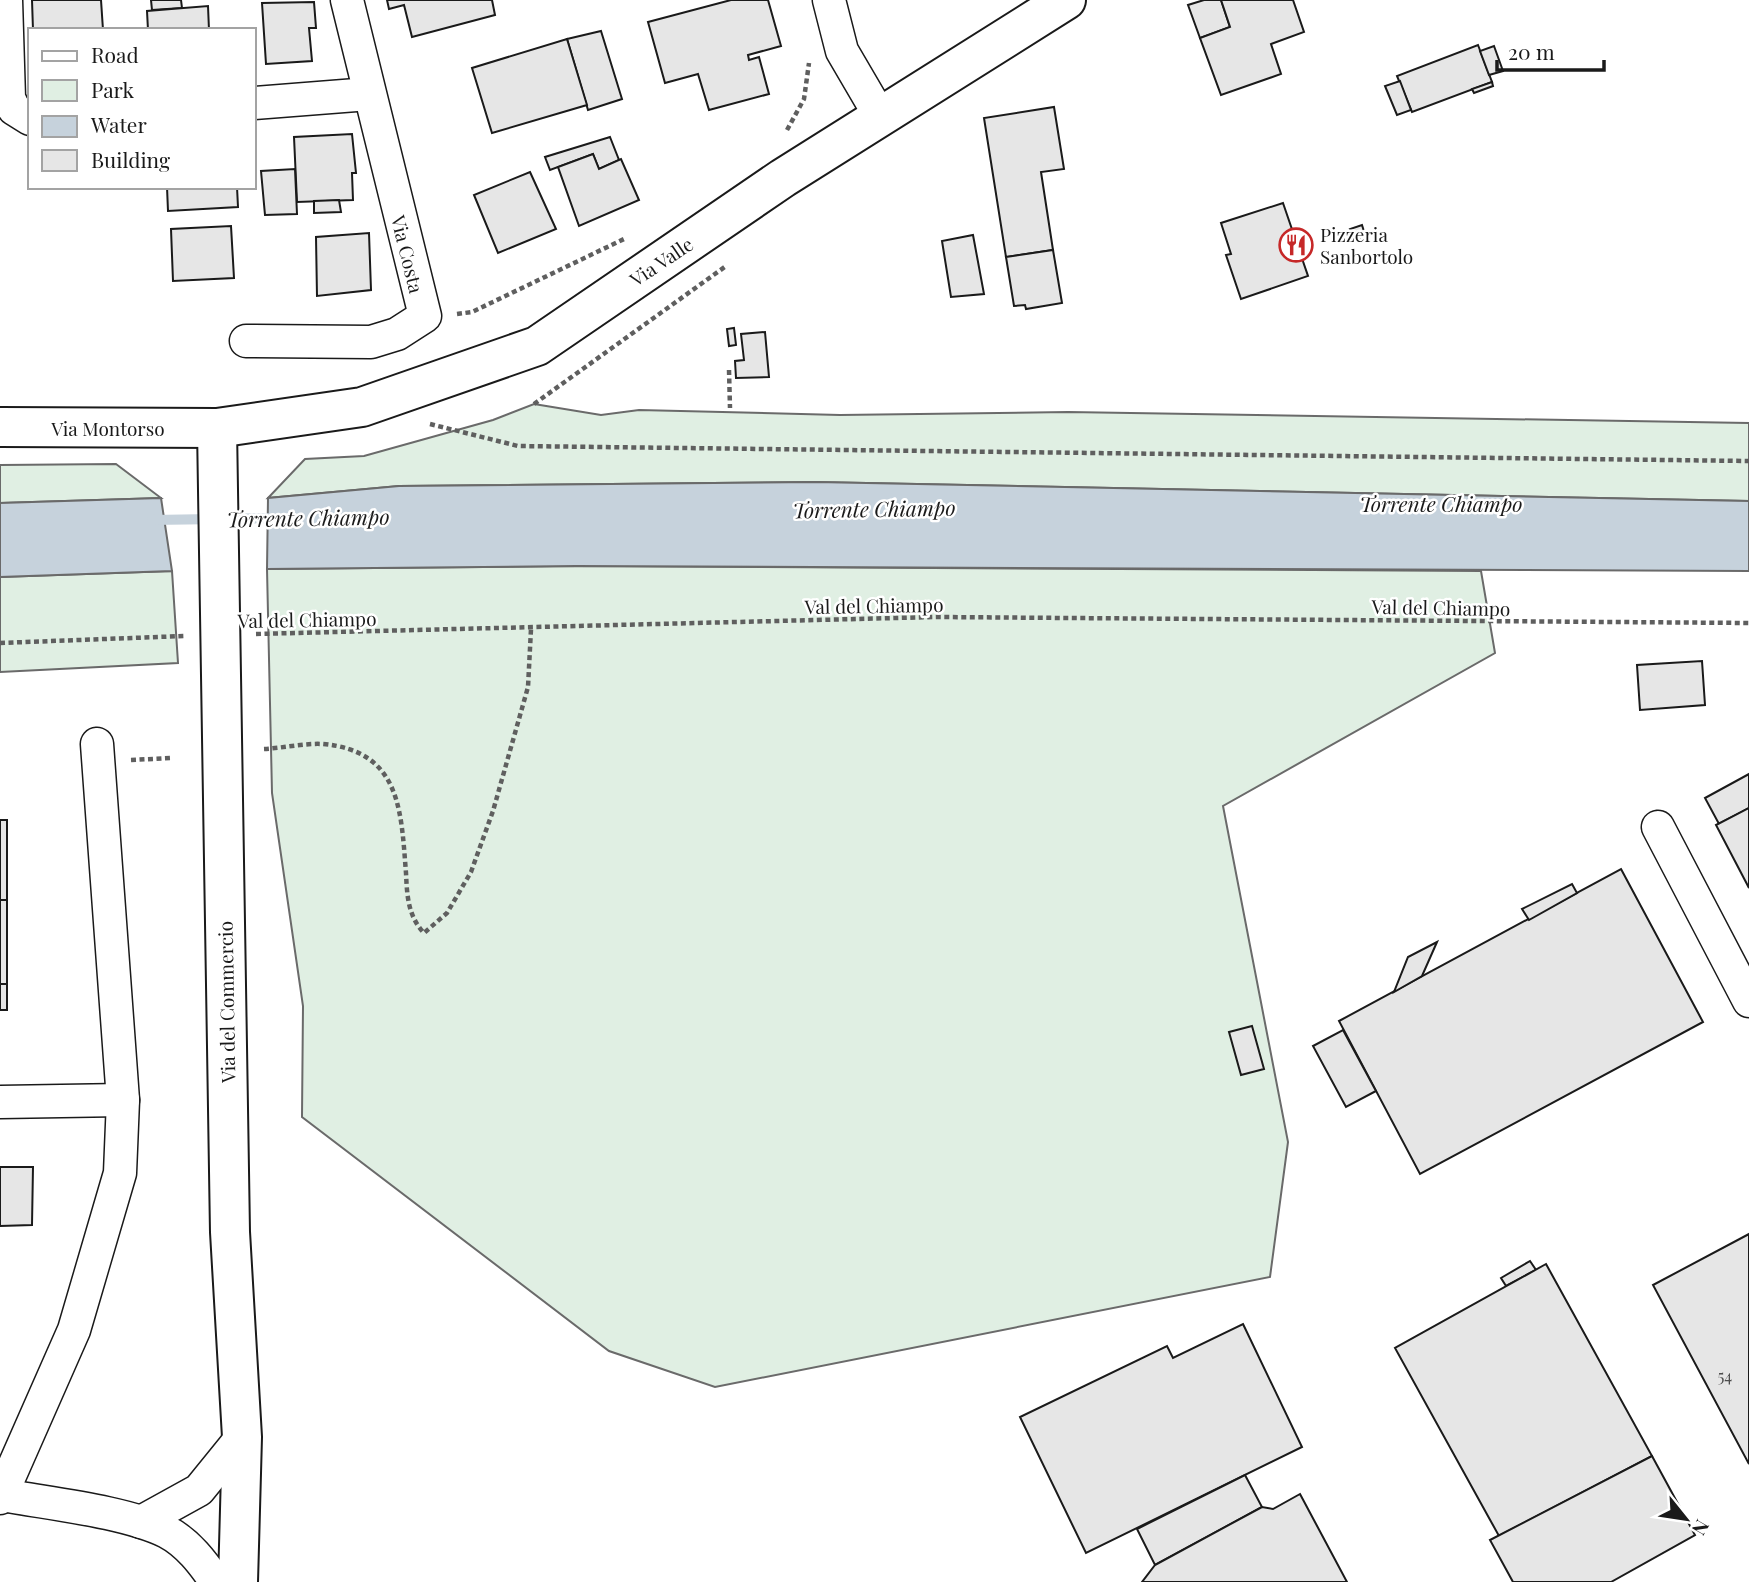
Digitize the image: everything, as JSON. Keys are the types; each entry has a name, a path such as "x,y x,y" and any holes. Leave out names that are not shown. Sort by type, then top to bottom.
{"main road":[{"name":"Via Valle","path":"217,428 362,407 537,346 880,116 1066,0"},
{"name":"Via Montorso","path":"0,427 217,428"},
{"name":"Via del Commercio","path":"217,428 218,634 230,1232 242,1437 233,1580"}],"street":[{"path":"6,0 9,98 13,109 28,119"},
{"name":"Via Costa","path":"247,341 371,342 397,334 425,316 346,0"},
{"path":"829,0 842,51 880,116"},
{"path":"256,103 369,94"},
{"path":"97,744 123,1100 120,1173 74,1330 1,1496 141,1522 169,1533 233,1580"},
{"path":"1658,827 1749,1001"},
{"path":"0,1102 123,1100"},
{"path":"141,1522 200,1490 242,1437"}],"path":[{"path":"784,136 804,99 811,53"},
{"path":"425,316 472,312 631,235"},
{"path":"534,404 735,259"},
{"path":"729,370 730,408"},
{"path":"427,424 518,446 1749,461"},
{"name":"Val del Chiampo","path":"0,642 218,634 531,629 936,617 1749,623"},
{"path":"264,749 324,744 373,759 391,784 402,819 412,919 424,933 447,913 471,872 493,811 528,687 531,629"}],"green space":[{"path":"534,404 601,415 639,410 840,415 1068,412 1749,423 1749,501 816,482 399,486 268,498 305,459 364,456 493,420"},
{"path":"116,464 161,498 0,503 0,465"},
{"path":"576,566 1481,571 1495,653 1223,806 1288,1142 1270,1277 715,1387 609,1351 302,1117 303,1006 272,793 267,569"},
{"path":"172,571 178,663 0,672 0,577"}],"water":[{"path":"816,482 1749,501 1749,571 576,566 267,569 268,498 399,486"},
{"path":"161,498 172,571 0,577 0,503"}],"building":[{"path":"32,0 101,0 103,28 33,28"},
{"path":"151,0 181,0 182,8 152,10"},
{"path":"387,0 492,0 495,15 412,37 404,5 389,9"},
{"path":"731,0 768,0 781,46 748,55 749,60 759,57 769,94 709,110 698,74 665,83 648,22"},
{"path":"1204,0 1221,0 1230,27 1200,38 1188,5"},
{"path":"1221,0 1293,0 1304,32 1271,44 1281,74 1221,95 1200,38 1230,27"},
{"path":"314,2 316,28 309,28 312,61 266,64 262,3"},
{"path":"208,6 209,28 148,28 147,11"},
{"path":"601,31 622,99 588,110 567,39"},
{"path":"567,39 587,105 492,133 472,68"},
{"path":"1478,45 1492,82 1412,112 1397,76"},
{"path":"1494,46 1503,71 1489,75 1480,51"},
{"path":"1400,81 1411,110 1397,115 1385,86"},
{"path":"1492,82 1493,86 1474,93 1472,89"},
{"path":"1054,107 1064,169 1041,172 1053,250 1006,257 984,118"},
{"path":"352,134 356,173 352,173 353,200 297,202 294,137"},
{"path":"610,137 619,160 599,169 593,154 550,170 545,157"},
{"path":"593,154 599,169 621,159 639,200 579,226 558,167"},
{"path":"295,169 297,214 265,215 261,171"},
{"path":"530,172 556,229 498,253 474,195"},
{"path":"167,189 237,189 238,207 168,211"},
{"path":"339,200 341,212 314,213 314,201"},
{"path":"1283,203 1308,276 1241,299 1226,255 1231,254 1221,223"},
{"path":"1362,225 1366,238 1355,240 1350,229"},
{"path":"231,226 234,278 173,281 171,229"},
{"path":"369,233 371,290 317,296 316,237"},
{"path":"973,235 984,294 951,297 942,241"},
{"path":"1053,250 1062,303 1026,309 1025,305 1014,306 1006,257"},
{"path":"734,328 736,345 729,346 727,329"},
{"path":"765,332 769,377 736,378 735,361 744,360 741,334"},
{"path":"1702,661 1705,705 1640,710 1637,665"},
{"path":"1749,774 1749,808 1719,824 1705,798"},
{"path":"1749,808 1749,888 1716,825"},
{"path":"0,820 7,820 7,900 0,900"},
{"path":"1621,869 1703,1022 1420,1174 1339,1021"},
{"path":"1572,884 1577,893 1529,920 1522,909"},
{"path":"0,900 7,900 7,984 0,984"},
{"path":"1437,942 1422,976 1394,992 1408,957"},
{"path":"0,984 7,984 7,1010 0,1010"},
{"path":"1252,1026 1264,1069 1241,1075 1229,1032"},
{"path":"1343,1030 1376,1091 1346,1107 1313,1046"},
{"path":"0,1167 33,1167 32,1225 0,1226"},
{"path":"1749,1234 1749,1464 1653,1285"},
{"path":"1530,1261 1536,1270 1506,1286 1501,1278"},
{"path":"1546,1264 1652,1456 1499,1536 1395,1348"},
{"path":"1243,1324 1302,1447 1086,1553 1020,1417 1167,1346 1173,1358"},
{"path":"1652,1456 1695,1535 1611,1582 1513,1582 1490,1540"},
{"path":"1245,1475 1262,1507 1155,1565 1137,1529"},
{"path":"1300,1494 1347,1582 1142,1582 1155,1565 1262,1507 1273,1509"}],"waterway":[{"name":"Torrente Chiampo","path":"152,520 280,518"}],"place":[{"name":"Pizzeria Sanbortolo","path":"1296,245"}]}
